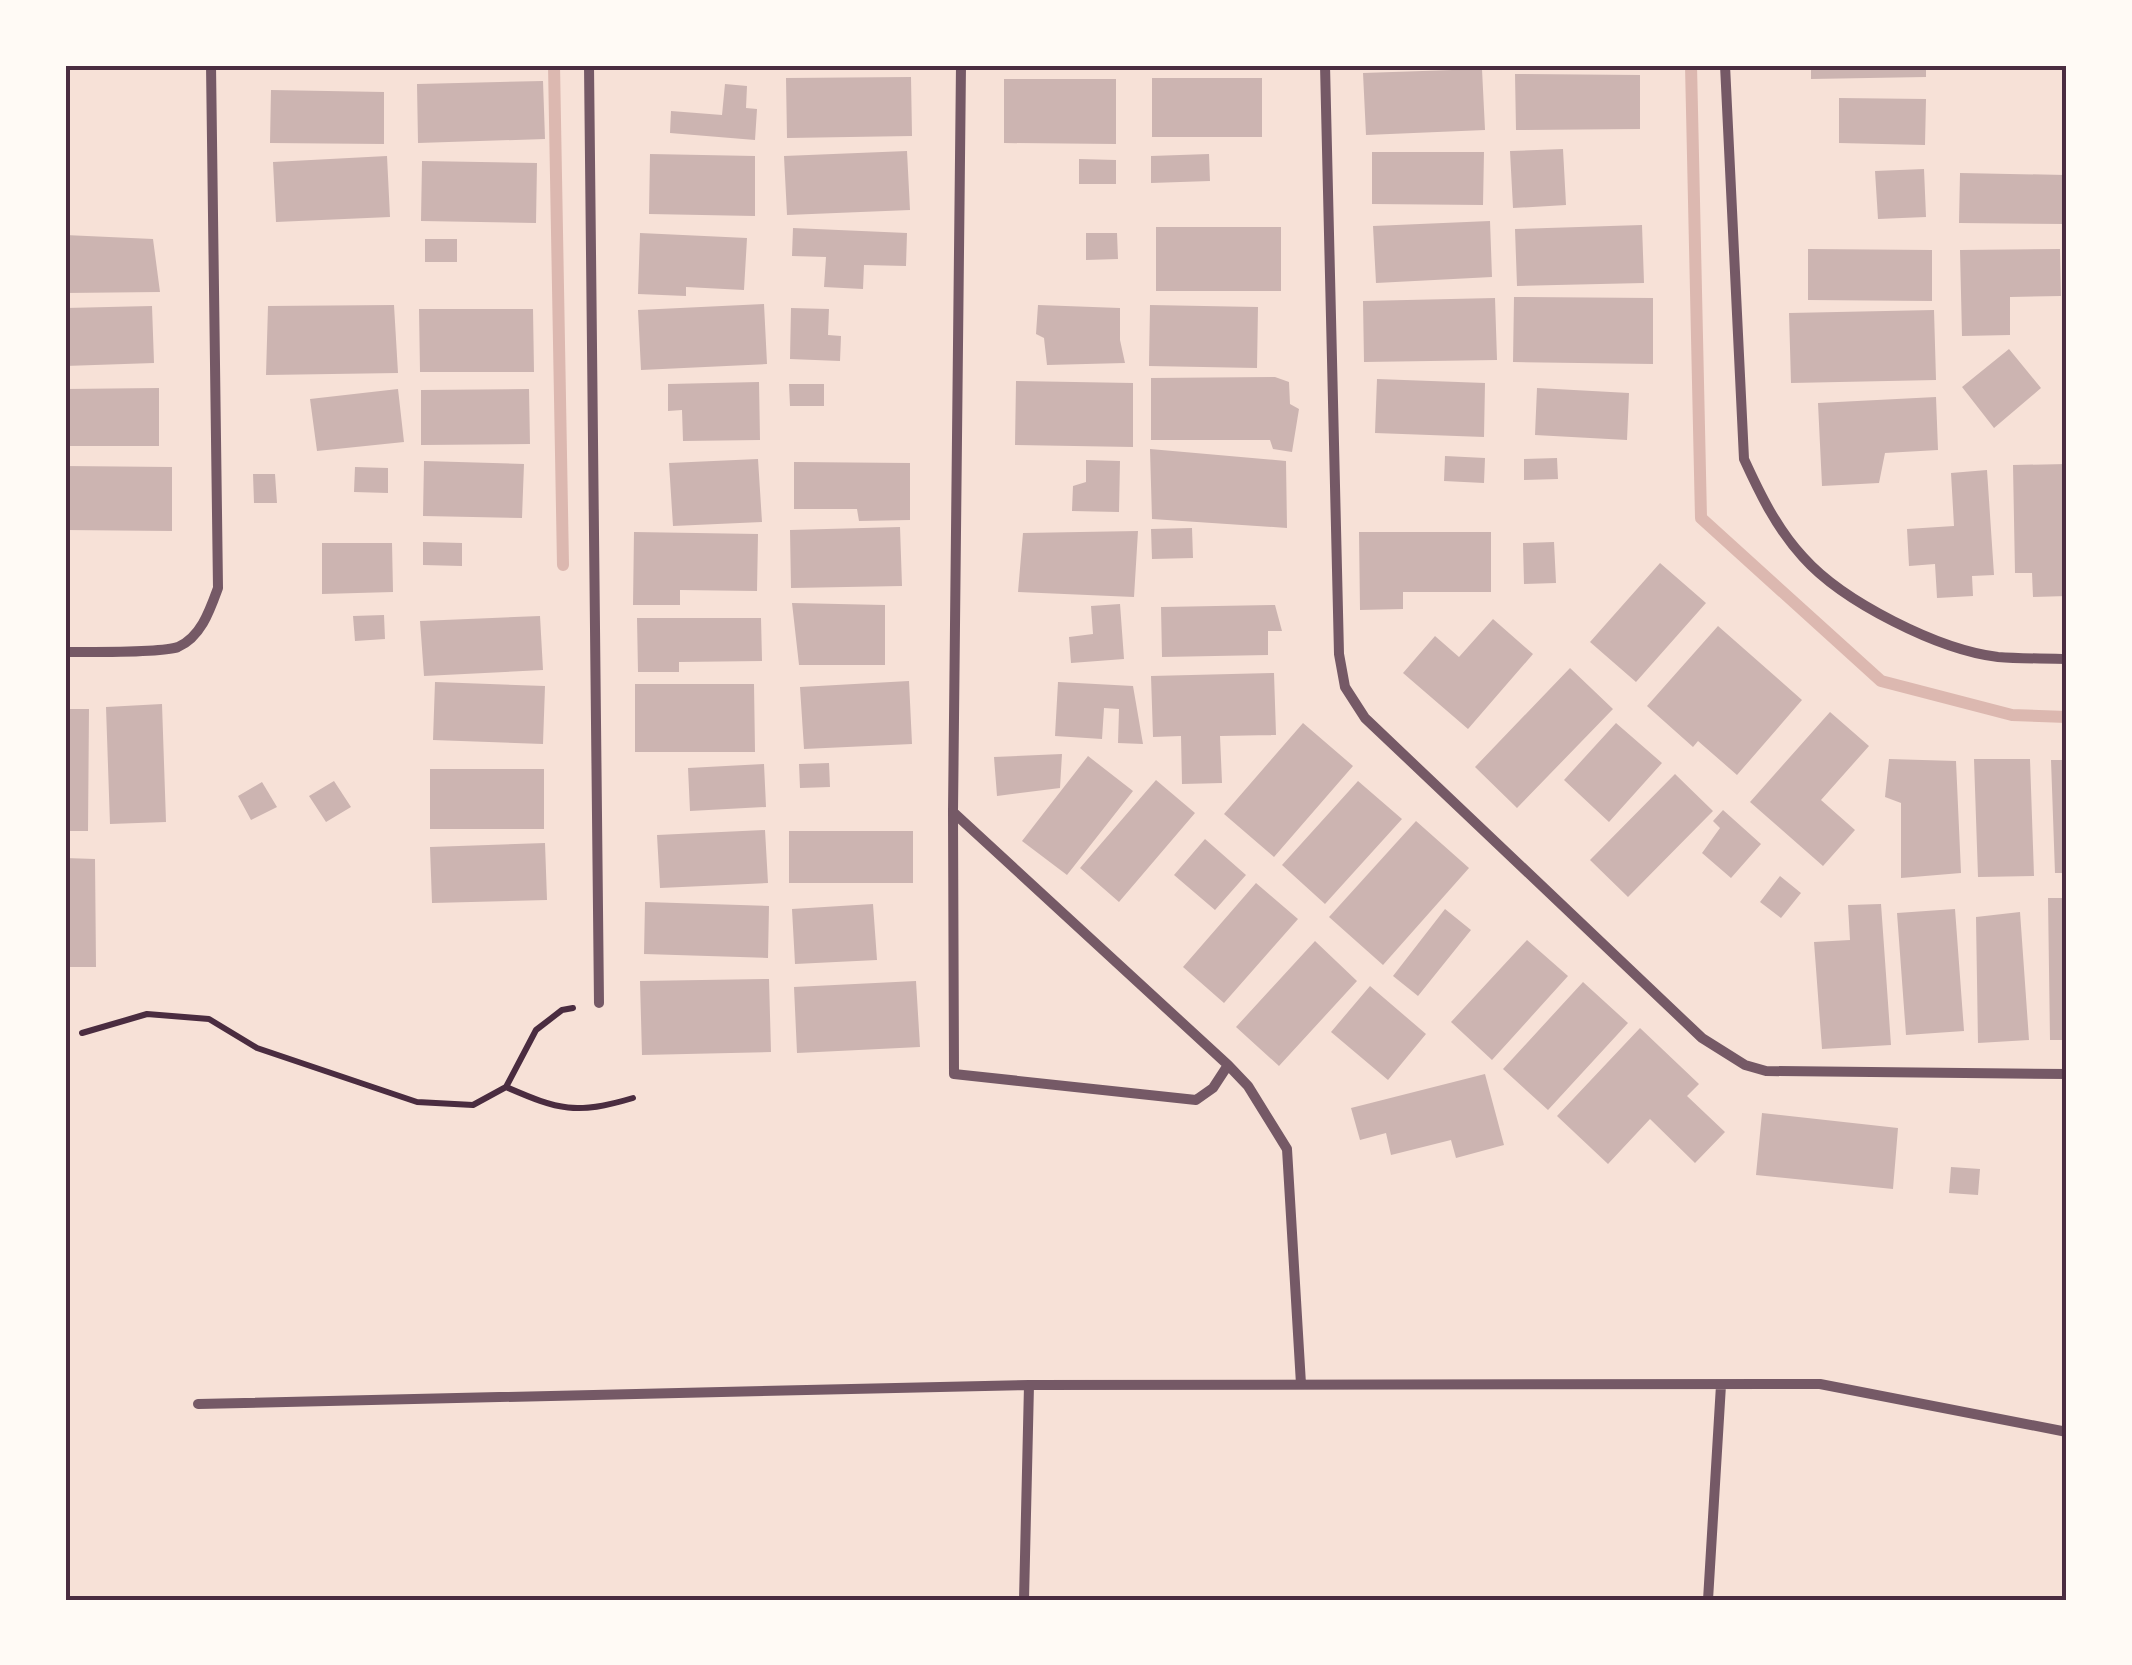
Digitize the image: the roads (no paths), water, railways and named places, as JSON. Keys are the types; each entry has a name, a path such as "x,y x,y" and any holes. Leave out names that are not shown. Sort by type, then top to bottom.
{"street":[{"path":"65,652 176,648 195,635 209,614 218,588 211,65"},
{"path":"590,65 599,1003"},
{"path":"961,65 954,1074 1196,1100 1213,1088 1228,1065"},
{"path":"1325,65 1339,654 1345,687 1365,718 1702,1038 1746,1066 1766,1071 2067,1074"},
{"path":"1725,65 1744,460 1764,503 1804,559 1865,606 1921,636 1995,657 2067,659"},
{"path":"953,812 1248,1086 1286,1149 1301,1384"},
{"path":"1708,1600 1721,1384"},
{"path":"198,1404 1029,1385 1820,1384 2067,1432"},
{"path":"1024,1600 1029,1385"}],"waterway":[{"path":"554,65 563,565"},
{"path":"1691,65 1701,518 1881,681 2012,715 2067,717"}]}
